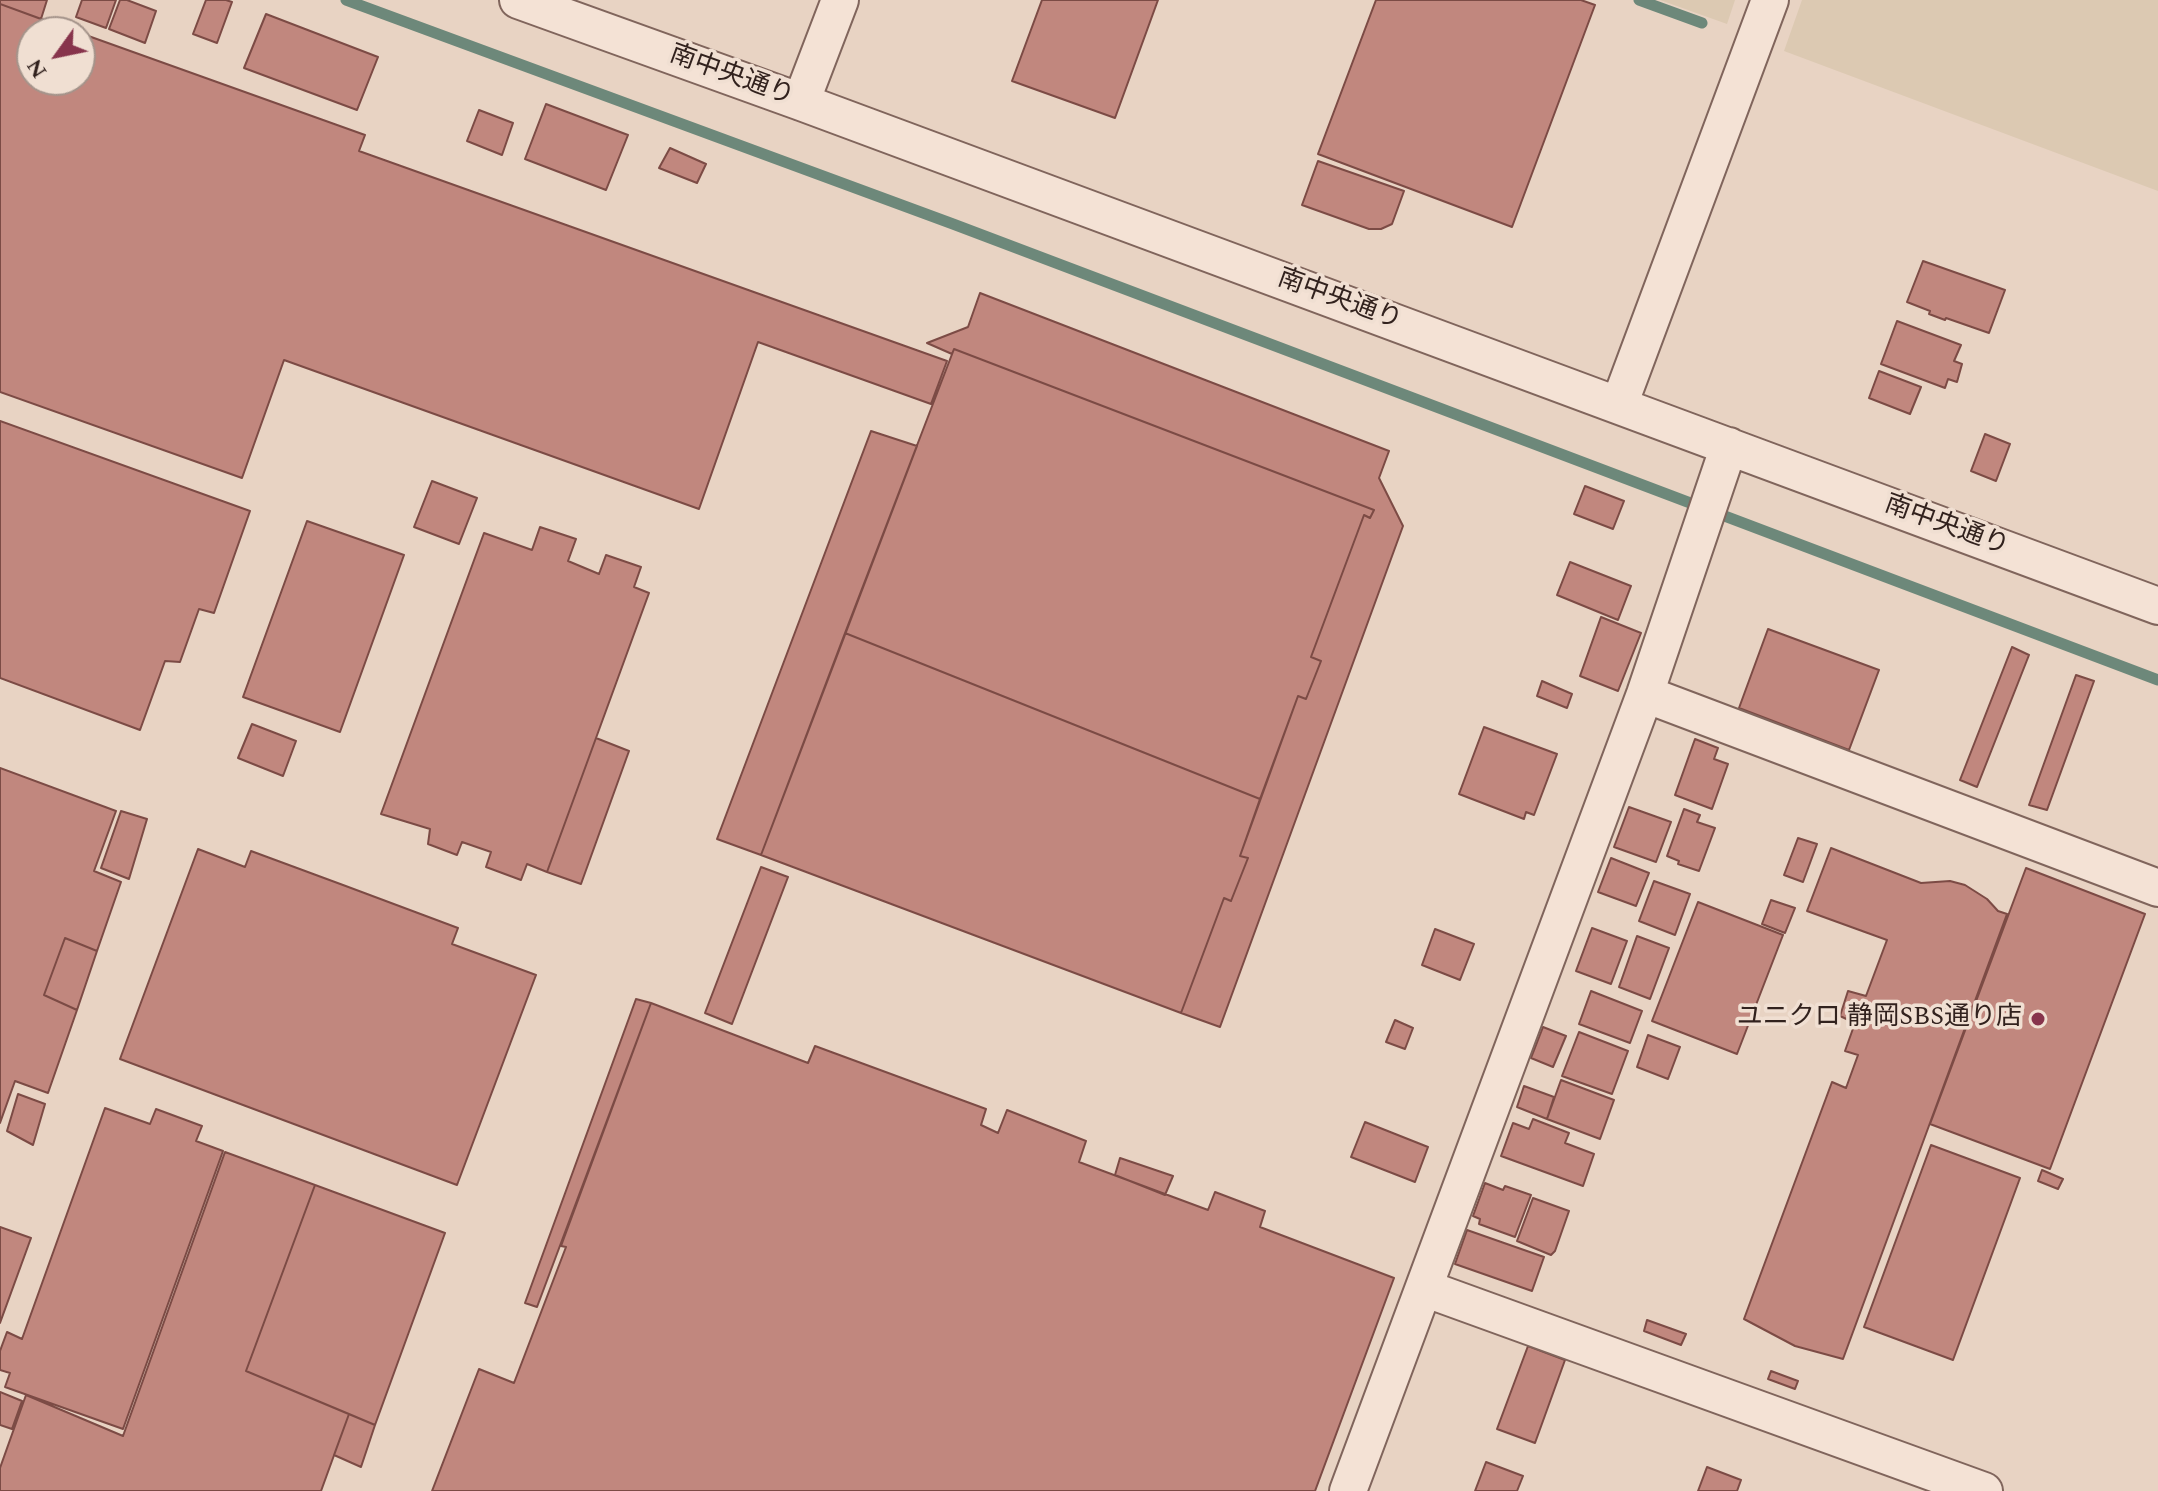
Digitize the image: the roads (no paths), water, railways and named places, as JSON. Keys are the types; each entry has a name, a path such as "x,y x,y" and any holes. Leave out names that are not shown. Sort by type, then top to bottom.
{"street":[{"name":"南中央通り","path":"518,0 801,102 2158,606"},
{"path":"801,102 840,0"},
{"path":"1619,405 1770,0"},
{"path":"1348,1491 1645,694 1729,446"},
{"path":"1645,694 2158,888"},
{"path":"1424,1288 1984,1491"}],"waterway":[{"path":"346,0 953,224 2158,680"},
{"path":"1639,0 1702,23"}],"place":[{"name":"ユニクロ 静岡SBS通り店","path":"2038,1019"}]}
